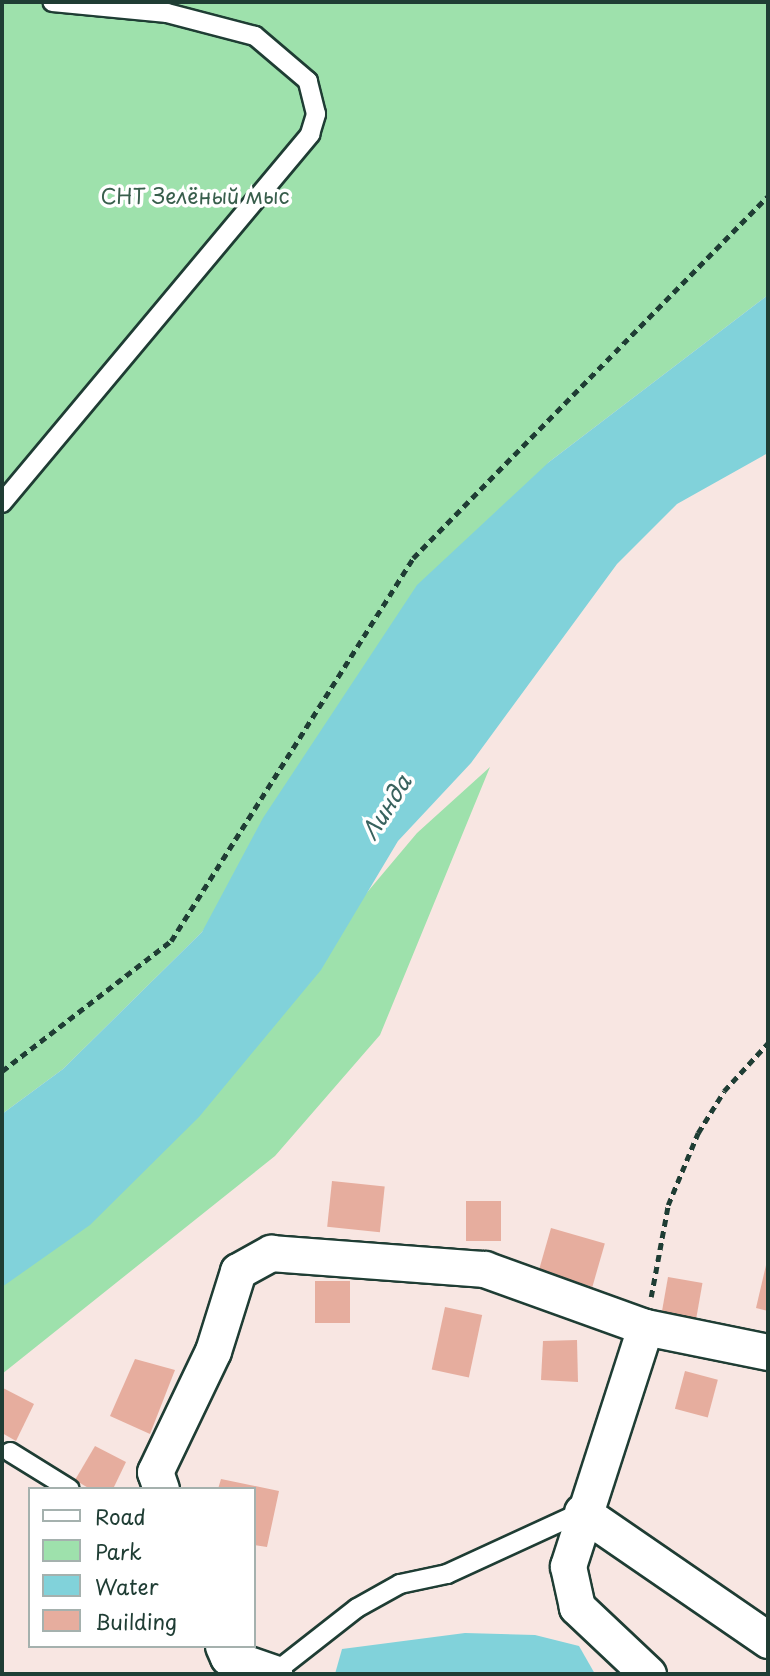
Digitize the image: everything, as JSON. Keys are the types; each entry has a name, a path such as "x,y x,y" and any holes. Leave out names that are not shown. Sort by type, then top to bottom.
{"street":[{"path":"161,1487 155,1472 213,1351 238,1271 271,1253 484,1269 645,1327 768,1352"},
{"path":"645,1327 582,1512 568,1566 577,1607 648,1674"},
{"path":"582,1512 768,1640"},
{"path":"224,1648 228,1657 274,1673"}],"lane":[{"path":"2,503 310,134 316,114 308,81 255,36 167,13 52,2"},
{"path":"10,1452 67,1487"},
{"path":"274,1673 357,1608 401,1584 447,1574 582,1512"}],"path":[{"path":"2,1071 171,941 413,558 768,196"},
{"path":"645,1327 668,1205 698,1133 724,1091 768,1042"}],"green space":[{"name":"СНТ Зелёный мыс","path":"2,2 768,2 768,295 549,462 202,932 63,1069 2,1114"},
{"path":"490,767 380,1035 275,1156 2,1374 2,1267 290,984 417,833"}],"water":[{"name":"Линда","path":"768,295 768,453 677,504 617,564 471,763 398,841 321,970 199,1117 90,1225 2,1287 2,1114 63,1069 202,932 263,818 417,585 549,462"},
{"path":"465,1633 535,1635 579,1646 595,1674 335,1674 342,1649"}],"building":[{"path":"332,1181 385,1187 380,1232 327,1227"},
{"path":"466,1201 501,1201 501,1241 466,1241"},
{"path":"551,1228 605,1243 592,1287 539,1271"},
{"path":"768,1261 768,1311 756,1308"},
{"path":"668,1277 702,1283 696,1322 661,1316"},
{"path":"315,1281 350,1281 350,1323 315,1323"},
{"path":"445,1307 482,1315 469,1378 432,1370"},
{"path":"577,1340 578,1382 541,1380 543,1341"},
{"path":"135,1359 175,1370 150,1434 110,1416"},
{"path":"685,1371 718,1380 708,1417 675,1409"},
{"path":"3,1388 34,1404 16,1441 2,1433"},
{"path":"95,1446 126,1462 114,1487 87,1487 75,1480"},
{"path":"221,1479 279,1491 267,1547 256,1545 256,1487 219,1487"}]}
